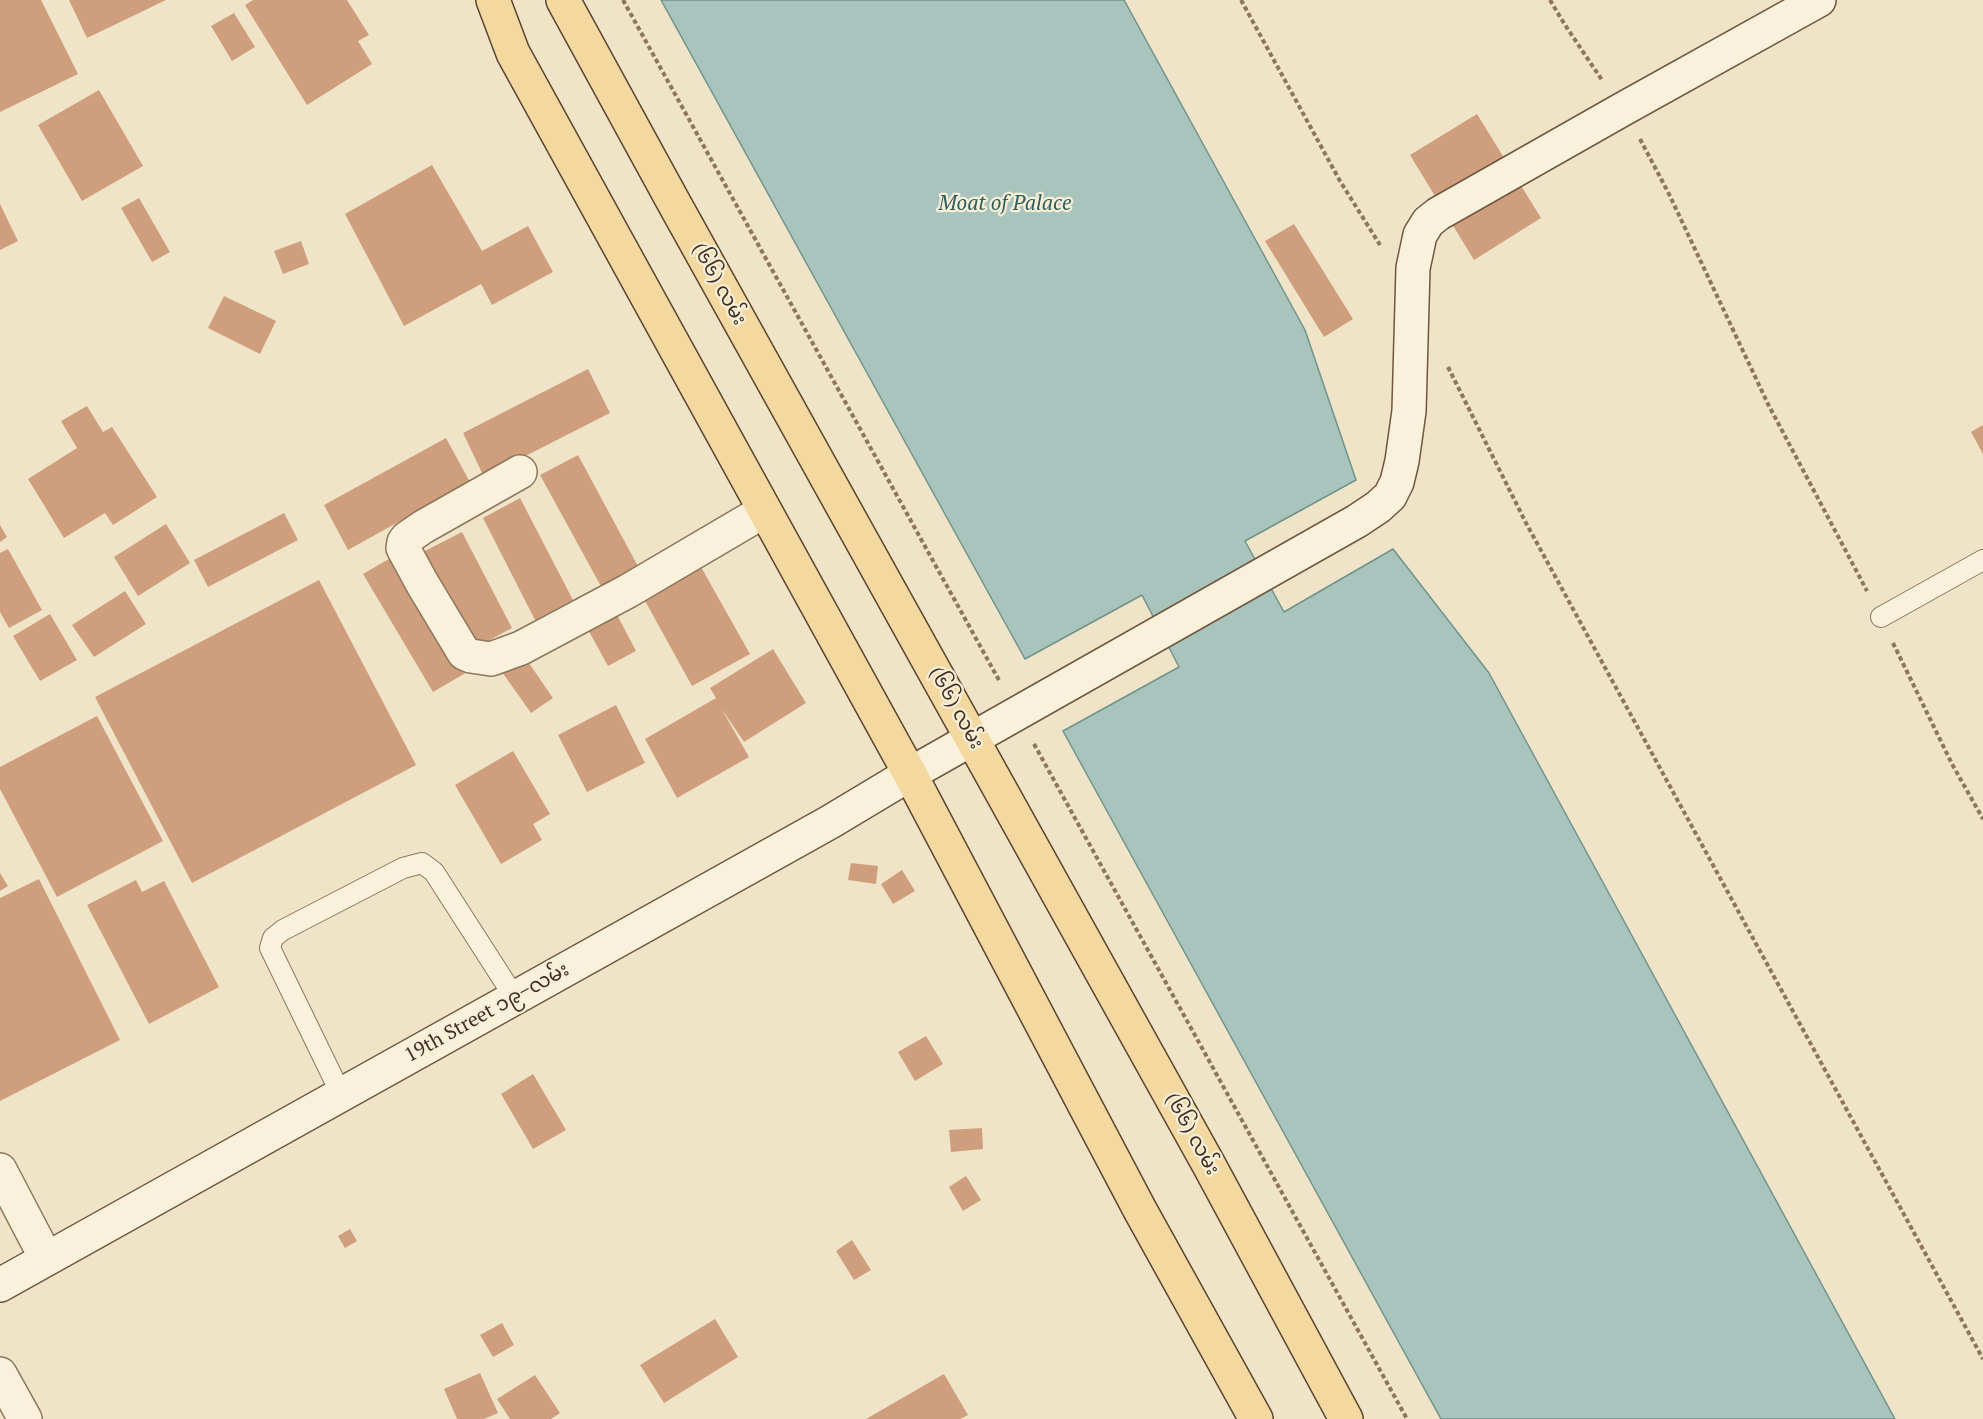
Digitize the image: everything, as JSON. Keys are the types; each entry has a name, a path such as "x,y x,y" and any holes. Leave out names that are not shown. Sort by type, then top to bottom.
{"main road":[{"path":"493,0 513,53 909,774 1140,1210 1256,1419"},
{"name":"(၆၆) လမ်း","path":"563,0 973,738 1346,1419"}],"street":[{"name":"19th Street ၁၉−လမ်း","path":"0,1285 830,822 909,774 1378,507 1390,496 1397,482 1402,461 1409,411 1413,268 1423,229 1438,214 1819,0"},
{"path":"520,472 423,527 404,542 403,548 416,573 464,653 471,656 491,659 521,648 628,591 764,511"},
{"path":"0,1170 46,1258"},
{"path":"0,1374 25,1419"}],"lane":[{"path":"1881,617 1983,560"},
{"path":"341,1094 270,948 273,938 283,930 403,868 422,863 434,872 515,998"}],"path":[{"path":"1241,0 1340,181 1382,247"},
{"path":"1550,0 1623,109 1646,149 1768,404 1820,506 1881,617 1947,754 1983,819"},
{"path":"1443,357 1526,523 1983,1359"}],"water":[{"name":"Moat of Palace","path":"661,0 1124,0 1305,330 1356,480 1245,541 1284,612 1393,549 1489,673 1895,1419 1441,1419 1063,731 1179,667 1142,595 1025,659"}],"building":[{"path":"0,0 41,0 78,74 0,112"},
{"path":"69,0 166,0 87,38"},
{"path":"253,0 347,0 369,35 358,41 372,64 307,105 245,5"},
{"path":"234,13 255,47 232,61 211,26"},
{"path":"99,90 143,166 82,201 38,125"},
{"path":"1477,114 1541,218 1474,260 1410,155"},
{"path":"432,165 482,251 528,226 553,272 492,305 481,284 404,326 345,214"},
{"path":"139,198 170,252 152,262 121,208"},
{"path":"0,204 18,241 0,250"},
{"path":"1294,224 1353,319 1324,337 1265,241"},
{"path":"301,241 309,264 283,274 274,251"},
{"path":"224,296 276,321 260,354 208,328"},
{"path":"588,369 610,413 484,477 463,433"},
{"path":"87,406 103,432 112,427 157,497 113,525 105,513 64,538 28,479 77,448 61,421"},
{"path":"1983,425 1983,454 1971,432"},
{"path":"446,438 470,482 348,550 324,505"},
{"path":"578,455 640,570 603,590 540,475"},
{"path":"520,498 573,600 535,620 483,518"},
{"path":"284,513 298,540 208,587 194,560"},
{"path":"166,524 190,563 138,596 114,557"},
{"path":"0,525 7,537 0,542"},
{"path":"462,532 512,628 471,650 421,553"},
{"path":"8,549 42,610 9,628 0,612 0,553"},
{"path":"399,553 469,671 433,692 363,574"},
{"path":"701,567 750,654 692,686 644,599"},
{"path":"319,580 416,765 192,883 95,697"},
{"path":"125,591 146,624 94,657 72,625"},
{"path":"615,611 636,651 608,666 586,626"},
{"path":"50,614 77,660 40,681 13,636"},
{"path":"773,649 806,703 744,742 721,708 749,757 677,798 645,739 716,698 710,688"},
{"path":"524,656 553,698 531,713 502,672"},
{"path":"616,705 645,763 587,792 558,735"},
{"path":"97,716 163,841 57,897 0,789 0,767"},
{"path":"513,751 550,814 533,824 542,840 501,864 455,785"},
{"path":"851,863 878,866 876,884 848,880"},
{"path":"902,870 915,891 893,904 881,884"},
{"path":"0,873 8,886 0,891"},
{"path":"39,879 120,1040 0,1101 0,898"},
{"path":"136,880 142,892 164,881 219,987 149,1024 87,905"},
{"path":"926,1036 943,1064 915,1081 898,1052"},
{"path":"533,1074 566,1130 533,1149 501,1094"},
{"path":"982,1128 983,1149 951,1152 949,1130"},
{"path":"966,1176 981,1200 963,1211 949,1187"},
{"path":"350,1229 357,1241 345,1248 338,1236"},
{"path":"852,1240 871,1270 854,1280 836,1251"},
{"path":"715,1319 738,1357 664,1403 640,1365"},
{"path":"502,1323 514,1345 493,1357 480,1335"},
{"path":"480,1373 498,1413 484,1419 457,1419 444,1389"},
{"path":"944,1374 968,1415 960,1419 866,1419"},
{"path":"535,1375 560,1413 551,1419 510,1419 497,1399"}]}
